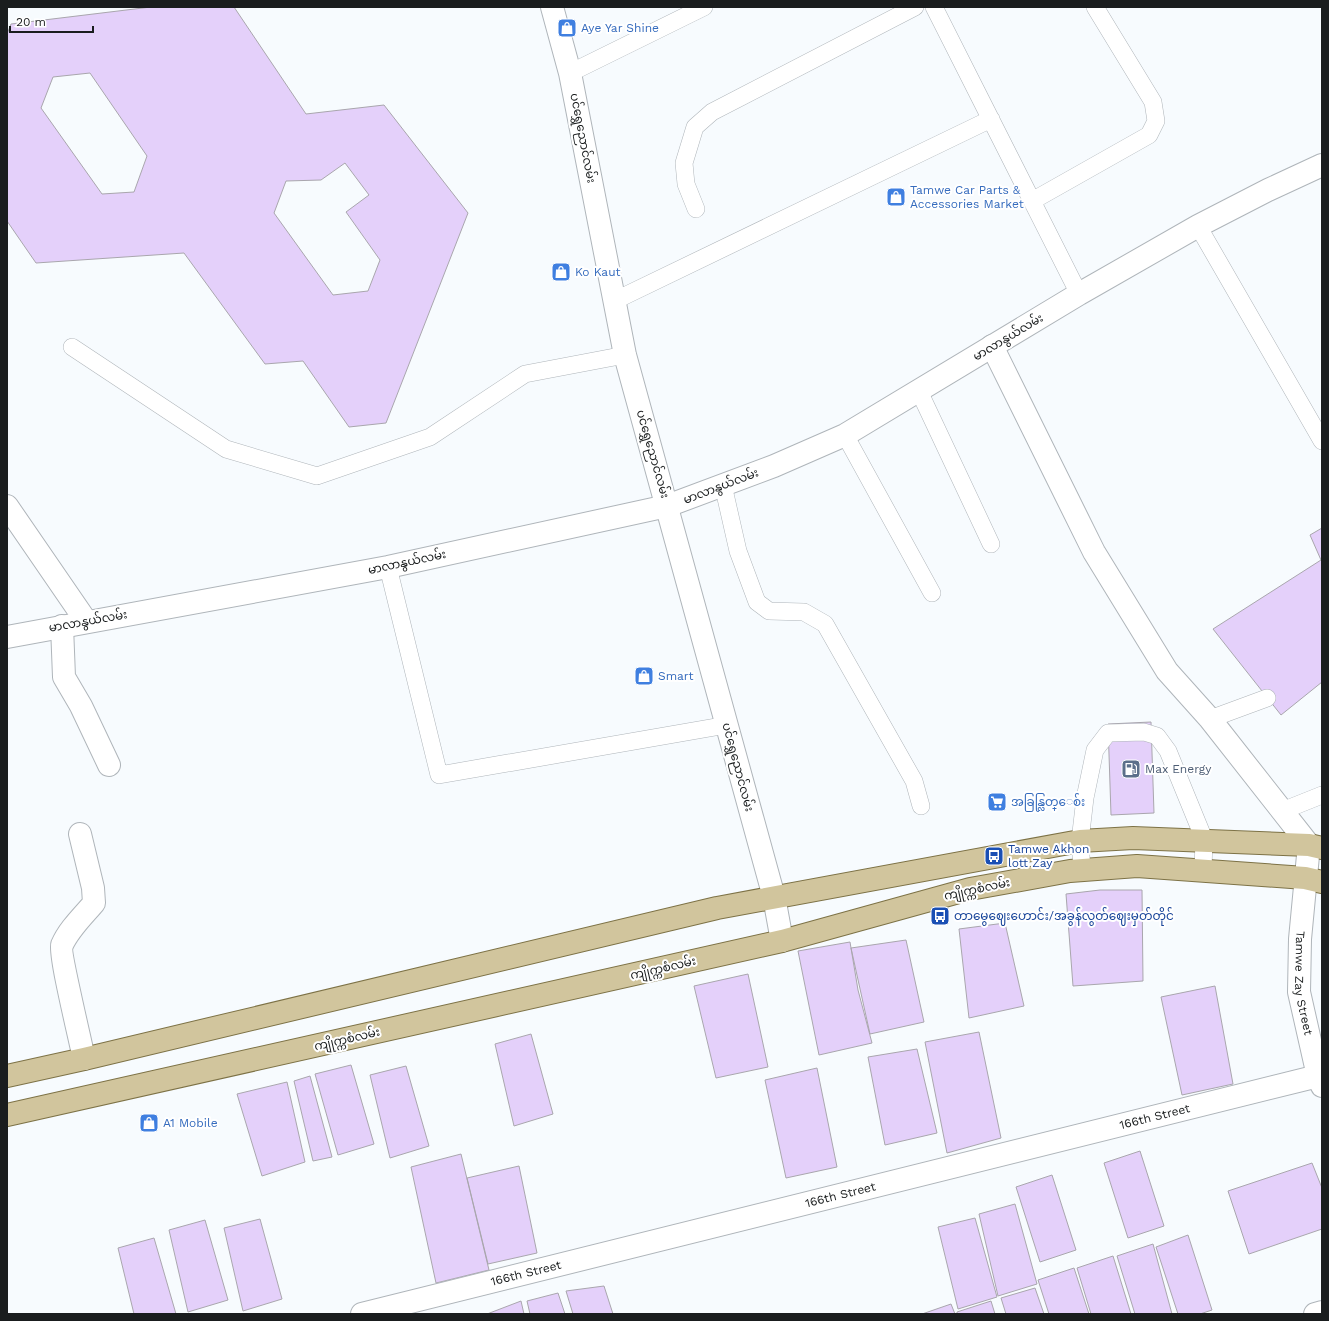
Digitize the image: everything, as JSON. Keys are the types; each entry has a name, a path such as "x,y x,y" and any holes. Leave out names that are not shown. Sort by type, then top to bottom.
{"main road":[{"path":"7,1076 717,908 1080,841 1133,838 1204,839 1315,846"},
{"name":"ကျိုက္ကစံလမ်း","path":"7,1115 782,941 970,889 1082,870 1137,866 1203,870 1314,880"}],"street":[{"name":"ပင်ရွှေညောင်လမ်း","path":"552,7 570,73 625,355 774,897 782,941"},
{"name":"မာလာနွယ်လမ်း","path":"7,637 86,621 388,567 667,506 774,466 845,435 1079,294 1198,226 1268,190 1322,166"},
{"path":"992,346 1094,552 1167,671 1210,719 1282,811 1315,846"},
{"path":"7,506 86,621"},
{"path":"62,626 64,677 81,706 109,765"},
{"path":"80,834 93,888 94,903 75,925 62,946 84,1059"},
{"name":"Tamwe Zay Street","path":"1315,846 1314,880 1300,939 1299,992 1320,1081"},
{"name":"166th Street","path":"362,1314 1320,1081"},
{"path":"1315,1314 1322,1312"}],"lane":[{"path":"570,73 704,7"},
{"path":"696,209 686,184 684,163 695,127 712,112 915,7"},
{"path":"934,7 1079,294"},
{"path":"1032,201 1149,135 1156,121 1153,102 1095,7"},
{"path":"614,301 991,119"},
{"path":"1198,226 1322,441"},
{"path":"72,347 226,449 317,476 430,437 525,374 625,355"},
{"path":"918,391 992,544"},
{"path":"845,435 932,593"},
{"path":"723,485 738,551 757,602 769,611 804,612 825,624 914,781 921,806"},
{"path":"388,567 439,775 727,725"},
{"path":"1210,719 1267,698"},
{"path":"1082,870 1080,841 1085,798 1096,750 1108,733 1144,732 1157,736 1168,751 1204,839 1203,870"},
{"path":"1282,811 1322,795"}],"building":[{"path":"151,7 234,7 306,114 384,105 468,213 386,423 349,427 303,361 265,364 184,253 36,263 7,221 7,34 11,24","holes":["90,73 147,156 134,192 102,194 41,108 53,77","345,163 369,195 346,212 380,260 368,291 333,295 274,213 286,181 321,180"]},
{"path":"1322,528 1322,682 1281,715 1213,629 1321,560 1310,535"},
{"name":"Max Energy","path":"1151,722 1154,813 1111,815 1108,724"},
{"path":"1100,890 1142,890 1143,981 1073,986 1066,894"},
{"path":"1005,923 1024,1006 969,1018 959,929"},
{"path":"906,940 924,1022 870,1034 851,948"},
{"path":"850,942 858,990 872,1043 819,1055 798,951"},
{"path":"748,974 768,1067 716,1078 694,986"},
{"path":"1215,986 1233,1084 1182,1095 1161,997"},
{"path":"979,1032 1001,1138 947,1153 925,1042"},
{"path":"531,1034 553,1114 514,1126 495,1044"},
{"path":"917,1049 937,1133 885,1145 868,1057"},
{"path":"351,1065 374,1144 338,1155 315,1074"},
{"path":"406,1066 429,1146 390,1158 370,1075"},
{"path":"817,1068 837,1167 786,1178 765,1080"},
{"path":"310,1076 332,1157 313,1161 294,1081"},
{"path":"287,1082 305,1162 262,1176 237,1094"},
{"path":"1140,1151 1164,1226 1128,1238 1104,1163"},
{"path":"461,1154 489,1270 436,1283 411,1167"},
{"path":"1312,1163 1322,1188 1322,1229 1249,1254 1228,1191"},
{"path":"519,1166 537,1253 488,1264 467,1178"},
{"path":"1052,1175 1076,1250 1040,1262 1016,1187"},
{"path":"1015,1204 1037,1284 998,1296 979,1214"},
{"path":"975,1218 997,1297 958,1309 938,1227"},
{"path":"260,1219 282,1299 243,1311 224,1228"},
{"path":"205,1220 228,1300 188,1312 169,1230"},
{"path":"1188,1235 1212,1310 1200,1314 1178,1314 1156,1247"},
{"path":"154,1238 176,1314 134,1314 118,1248"},
{"path":"1153,1244 1172,1314 1135,1314 1117,1256"},
{"path":"1113,1256 1131,1314 1091,1314 1077,1268"},
{"path":"1074,1268 1089,1314 1049,1314 1038,1280"},
{"path":"604,1286 613,1314 573,1314 566,1291"},
{"path":"1035,1288 1044,1314 1006,1314 1001,1298"},
{"path":"558,1293 565,1314 530,1314 527,1301"},
{"path":"521,1301 524,1314 487,1314"},
{"path":"991,1301 995,1314 957,1314 957,1312"},
{"path":"951,1304 955,1314 922,1314"}],"place":[{"name":"Aye Yar Shine","path":"567,28"},
{"name":"Tamwe Car Parts & Accessories Market","path":"896,197"},
{"name":"Ko Kaut","path":"561,272"},
{"name":"Smart","path":"644,676"},
{"name":"Max Energy","path":"1131,769"},
{"name":"အခြန္လြတ္ေစ်း","path":"997,802"},
{"name":"Tamwe Akhon lott Zay","path":"994,856"},
{"name":"တာမွေဈေးဟောင်း/အခွန်လွတ်ဈေးမှတ်တိုင်","path":"940,916"},
{"name":"A1 Mobile","path":"149,1123"}]}
